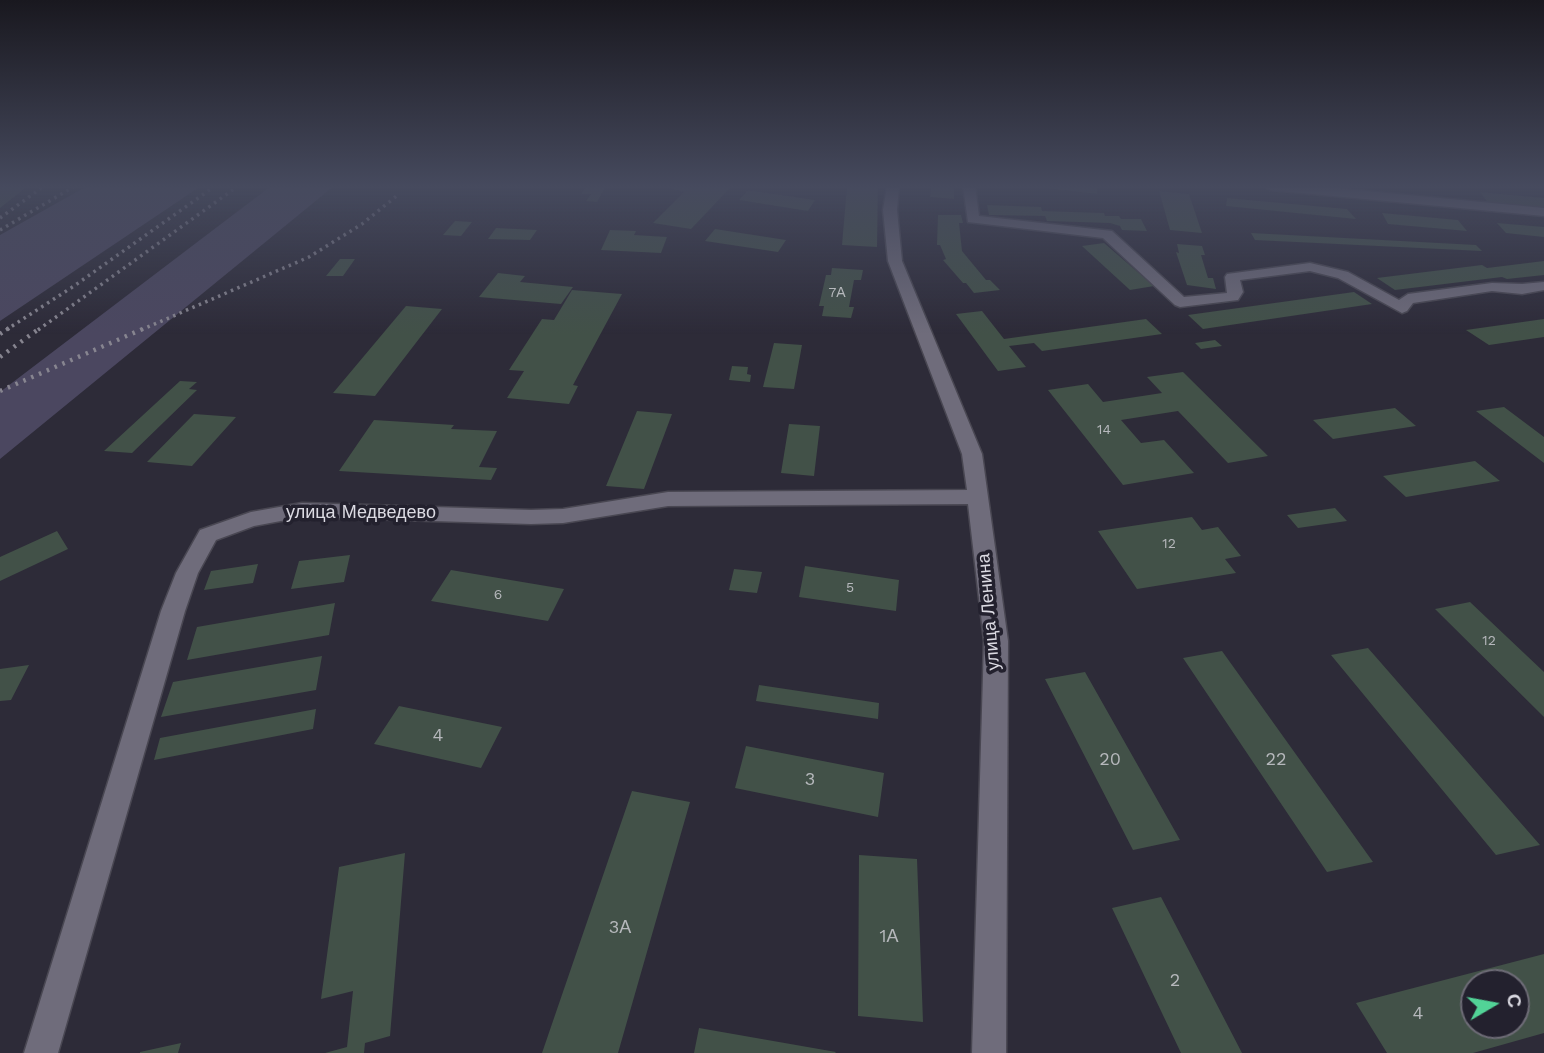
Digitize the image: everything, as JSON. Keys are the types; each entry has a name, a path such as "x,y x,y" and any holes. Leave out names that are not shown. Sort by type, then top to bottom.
{"street":[{"name":"улица Ленина","path":"892,235 895,261 972,454 996,641 989,1053"},
{"path":"1108,235 1180,302 1233,297 1235,292 1232,277 1310,267 1343,275 1402,308 1408,299 1492,287 1522,289 1544,286"},
{"name":"улица Медведево","path":"40,1053 173,611 187,573 208,536 251,519 303,510 531,517 563,516 668,499 978,497"}],"shaded area":[{"path":"0,235 128,235 0,321"},
{"path":"206,235 274,235 0,459 0,392"}],"building":[{"path":"491,235 533,235 530,240 488,239"},
{"path":"608,235 667,237 661,253 601,250"},
{"path":"710,235 755,235 786,240 778,252 705,241"},
{"path":"843,235 877,235 877,247 842,245"},
{"path":"937,235 960,235 962,251 986,280 990,280 1000,290 974,293 943,260 946,259 940,245 937,245"},
{"path":"1252,235 1291,235 1476,245 1482,251 1255,240"},
{"path":"1104,243 1154,286 1130,290 1082,246"},
{"path":"1177,244 1202,246 1205,255 1201,255 1208,278 1213,278 1216,289 1187,285 1176,252 1179,253"},
{"path":"340,259 355,259 343,276 326,276"},
{"path":"1544,261 1544,275 1507,279 1502,277 1395,290 1377,278 1482,265 1487,268"},
{"path":"832,268 863,270 861,280 854,280 849,307 854,307 851,318 822,316 824,306 819,306 826,275 831,275"},
{"path":"498,273 525,276 520,282 573,287 561,304 479,297"},
{"path":"572,290 622,294 573,385 578,386 569,404 507,398 524,371 509,370 542,319 554,320"},
{"path":"1354,292 1372,304 1203,329 1188,315"},
{"path":"406,306 442,309 375,396 333,393"},
{"path":"982,311 1004,339 1146,319 1162,334 1042,351 1034,343 1009,346 1026,367 998,371 956,314"},
{"path":"1544,319 1544,337 1489,345 1466,330"},
{"path":"1215,340 1222,346 1201,349 1195,343"},
{"path":"774,343 802,345 794,389 763,387"},
{"path":"732,366 748,367 750,382 729,380"},
{"path":"1183,372 1268,456 1228,463 1178,411 1121,420 1141,443 1164,440 1194,473 1123,485 1048,390 1088,384 1103,402 1162,393 1147,377"},
{"path":"180,381 197,382 189,389 197,390 132,453 104,451"},
{"path":"1504,407 1544,437 1544,463 1476,411"},
{"path":"1395,408 1416,426 1333,439 1313,420"},
{"path":"637,411 672,414 644,489 606,486"},
{"path":"194,414 236,417 192,466 147,462"},
{"path":"374,420 454,425 451,429 497,431 479,467 497,468 491,480 339,471"},
{"path":"789,424 820,426 814,476 781,473"},
{"path":"1475,461 1500,481 1406,497 1383,476"},
{"path":"1335,508 1347,521 1298,528 1287,515"},
{"path":"1192,517 1202,530 1218,527 1241,556 1225,559 1236,573 1137,589 1098,531"},
{"path":"57,531 68,549 0,581 0,557"},
{"path":"350,555 344,582 291,589 299,561"},
{"path":"258,564 253,583 204,590 211,571"},
{"path":"805,566 899,580 896,611 799,597"},
{"path":"734,569 762,572 757,593 729,590"},
{"path":"451,570 564,589 548,621 431,601"},
{"path":"1470,602 1544,672 1544,717 1435,609"},
{"path":"335,603 329,635 187,660 197,627"},
{"path":"1368,648 1540,845 1496,855 1331,655"},
{"path":"1222,651 1373,862 1327,872 1183,658"},
{"path":"322,656 316,690 161,717 173,682"},
{"path":"29,665 11,700 0,701 0,669"},
{"path":"1085,672 1180,840 1133,850 1045,679"},
{"path":"759,685 879,703 878,719 756,701"},
{"path":"399,706 502,727 481,768 374,744"},
{"path":"316,709 313,729 154,760 160,738"},
{"path":"746,746 884,773 878,817 735,788"},
{"path":"632,791 690,802 618,1053 542,1053"},
{"path":"405,853 390,1036 365,1043 364,1053 325,1053 347,1047 353,991 321,999 339,867"},
{"path":"859,855 917,859 923,1022 858,1016"},
{"path":"1161,897 1242,1053 1181,1053 1112,908"},
{"path":"1544,954 1544,1033 1530,1037 1530,969 1486,969"},
{"path":"1460,976 1460,1039 1523,1039 1473,1053 1387,1053 1356,1003"},
{"path":"699,1028 836,1052 694,1053"},
{"path":"181,1043 178,1053 140,1053 140,1052"}],"railway":[{"path":"6,330 146,235"},
{"path":"38,330 170,235"},
{"path":"141,330 309,257 344,235"},
{"path":"0,357 40,328"},
{"path":"0,391 145,328"},
{"path":"0,334 6,330"}]}
